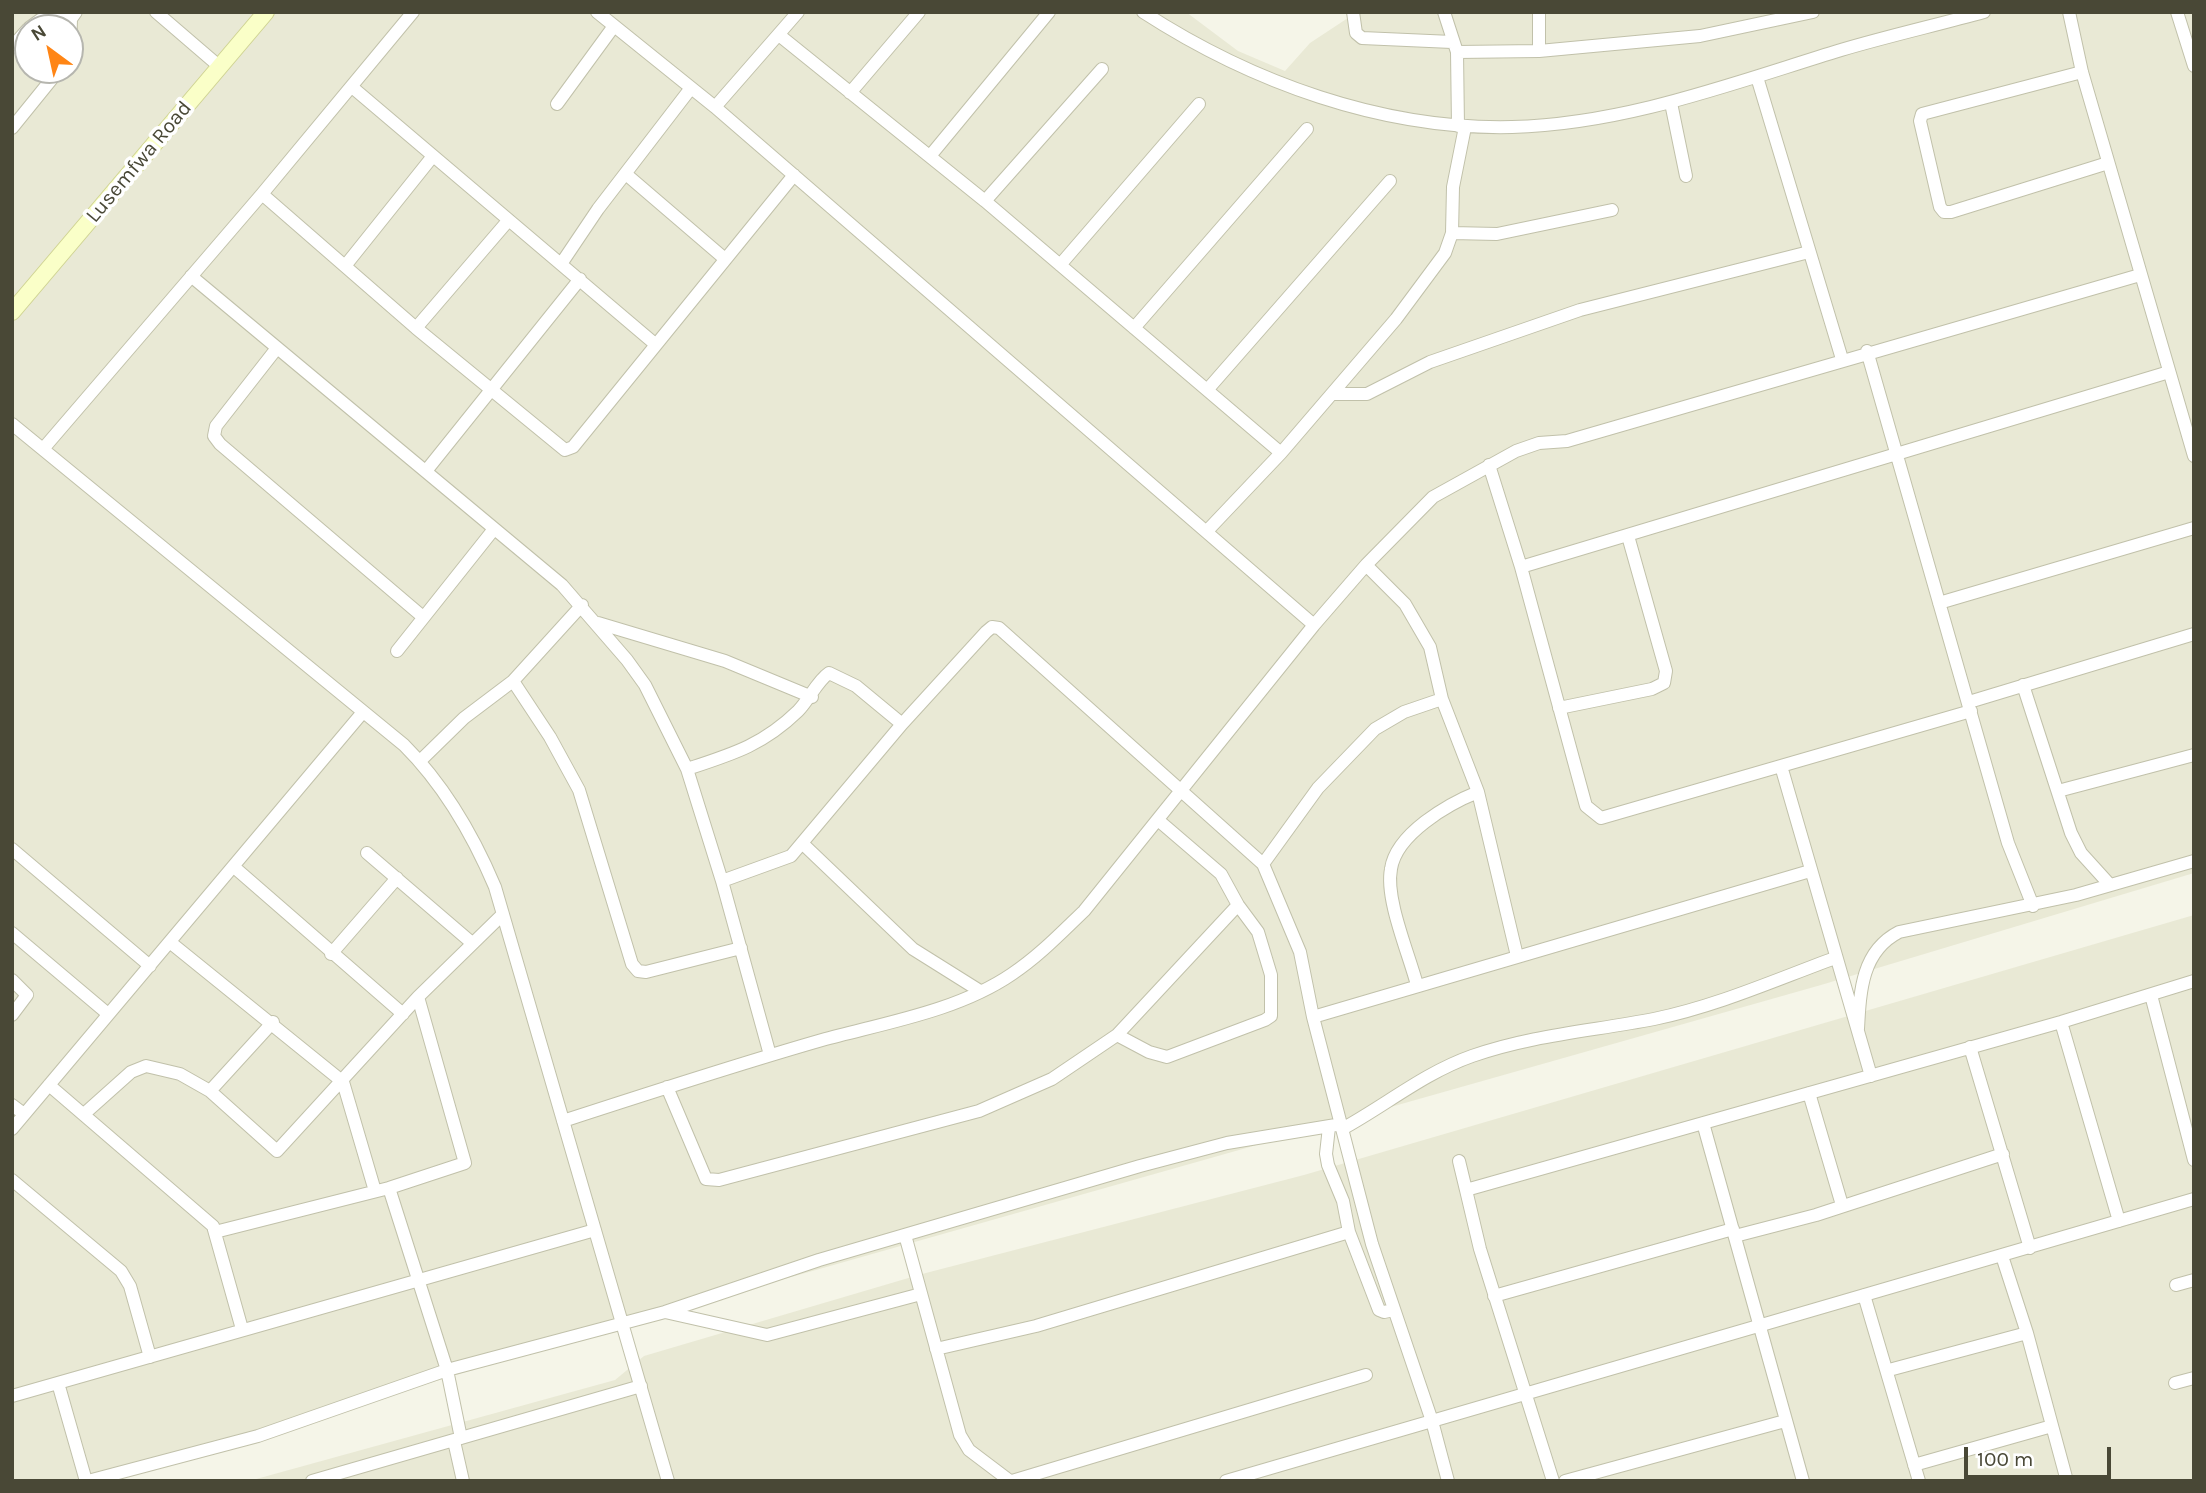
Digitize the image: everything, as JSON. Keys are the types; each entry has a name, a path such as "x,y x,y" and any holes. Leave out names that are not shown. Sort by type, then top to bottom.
{"street":[{"path":"156,12 220,67"},
{"name":"Lusemfwa Road","path":"12,312 266,12"},
{"path":"43,449 262,194 413,12"},
{"path":"597,12 715,107 1314,625"},
{"path":"715,107 798,12"},
{"path":"850,93 919,12"},
{"path":"930,156 1049,12"},
{"path":"1143,12 1219,56 1279,83 1335,102 1462,126 1549,124 1671,103 1843,50 1984,12"},
{"path":"1353,12 1356,33 1362,38 1454,47 1539,51 1700,36 1813,12"},
{"path":"1207,531 1333,394 1445,253 1452,233 1452,187 1462,126 1454,47 1444,12"},
{"path":"1539,12 1539,51"},
{"path":"2069,12 2082,72 2194,456"},
{"path":"2177,12 2194,66"},
{"path":"557,104 614,26"},
{"path":"779,35 985,201 1281,453"},
{"path":"985,201 1102,69"},
{"path":"2082,72 1922,114 1920,121 1940,207 1944,212 1951,212 2108,163"},
{"path":"1757,77 1842,359"},
{"path":"12,128 48,84"},
{"path":"352,87 507,222 580,279 655,344"},
{"path":"561,264 598,209 627,175 691,88"},
{"path":"1671,103 1686,176"},
{"path":"1060,265 1199,104"},
{"path":"1134,328 1307,129"},
{"path":"345,266 433,156"},
{"path":"262,194 416,328 565,450 573,447 793,174"},
{"path":"627,175 725,259"},
{"path":"1208,389 1390,181"},
{"path":"1452,233 1497,234 1612,210"},
{"path":"416,328 507,222"},
{"path":"1333,394 1367,394 1430,362 1580,310 1809,252"},
{"path":"563,1121 770,1055 932,1009 980,991 1011,975 1051,943 1084,911 1314,625 1366,565 1433,497 1489,465 1539,443 1567,441 1867,351 2140,275"},
{"path":"191,276 555,579 598,623 645,685 687,769 722,881 770,1055"},
{"path":"426,471 580,279"},
{"path":"277,348 216,426 214,436 220,444 423,617"},
{"path":"1867,351 2014,864 2033,905"},
{"path":"1521,567 2169,372"},
{"path":"12,424 420,761 465,823 495,887 668,1481"},
{"path":"1489,465 1521,567 1586,806 1601,818 1781,766 1970,707 2023,685 2194,634"},
{"path":"1938,603 2194,528"},
{"path":"397,651 494,529"},
{"path":"1559,708 1652,689 1664,683 1666,671 1628,536"},
{"path":"1366,565 1405,604 1430,647 1442,699 1478,792 1517,956"},
{"path":"420,761 464,718 513,681 582,605"},
{"path":"598,623 724,661 812,697"},
{"path":"722,881 786,860 803,844 902,724 986,632 992,627 999,628 1264,864 1291,924 1338,1127 1394,1310 1432,1421 1448,1481"},
{"path":"687,769 755,746 812,697 824,677 835,674 856,686 902,724"},
{"path":"513,681 550,737 579,790 632,964 638,971 646,972 741,948"},
{"path":"2023,685 2081,853 2110,886"},
{"path":"1264,864 1318,788 1375,729 1404,712 1442,699"},
{"path":"12,1129 363,712"},
{"path":"2058,791 2194,755"},
{"path":"1781,766 1871,1076"},
{"path":"1418,985 1390,887 1391,866 1420,825 1435,812 1478,792"},
{"path":"1117,1035 1149,1052 1167,1057 1182,1054 1271,1016 1271,975 1258,932 1238,905 1221,874 1158,820"},
{"path":"803,844 913,949 980,991"},
{"path":"12,849 150,966"},
{"path":"367,853 472,943"},
{"path":"1858,1029 1860,991 1867,966 1883,940 1899,932 1926,925 2033,905 2194,861"},
{"path":"234,867 403,1014"},
{"path":"1312,1017 1810,872"},
{"path":"331,954 397,878"},
{"path":"667,1087 699,1168 706,1179 719,1180 999,1104 1052,1079 1079,1058 1117,1035 1238,905"},
{"path":"84,1114 138,1067 180,1073 210,1091 277,1151 418,997 503,914"},
{"path":"12,933 108,1014"},
{"path":"171,943 273,1022 343,1082 375,1191"},
{"path":"58,1383 87,1481 258,1436 447,1370 664,1312 819,1260 1193,1151 1338,1127 1426,1075 1470,1057 1553,1034 1679,1013 1762,988 1835,958"},
{"path":"12,980 27,995 12,1015"},
{"path":"1466,1190 2062,1022 2194,981"},
{"path":"2151,995 2194,1160"},
{"path":"215,1232 388,1188 465,1163 418,997"},
{"path":"210,1091 273,1022"},
{"path":"2062,1022 2119,1221"},
{"path":"1970,1047 2030,1248"},
{"path":"49,1085 202,1214 215,1232 242,1329"},
{"path":"1809,1093 1843,1205"},
{"path":"2180,1100 2194,1096"},
{"path":"12,1105 24,1114"},
{"path":"1703,1123 1762,1326 1803,1481"},
{"path":"1338,1127 1326,1154 1343,1200 1349,1232 1379,1310 1394,1310"},
{"path":"1494,1296 1843,1205 2003,1154"},
{"path":"1459,1161 1494,1296 1553,1481"},
{"path":"12,1180 121,1271 130,1286 150,1357"},
{"path":"388,1188 447,1370 463,1481"},
{"path":"1226,1481 2194,1199"},
{"path":"12,1396 595,1230"},
{"path":"936,1349 1036,1326 1154,1293 1349,1232"},
{"path":"905,1235 964,1444 1011,1481 1366,1376"},
{"path":"2002,1256 2027,1333 2067,1481"},
{"path":"2176,1285 2194,1280"},
{"path":"664,1312 767,1335 921,1294"},
{"path":"1864,1295 1889,1370 1919,1481"},
{"path":"1889,1370 2027,1333"},
{"path":"2175,1383 2194,1378"},
{"path":"312,1481 355,1475 458,1439 641,1386"},
{"path":"1565,1481 1785,1421"},
{"path":"1914,1465 2052,1426"}],"shaded area":[{"path":"12,12 1186,12 1238,51 1285,71 1310,43 1357,12 2194,12 2194,873 1821,985 643,1319 103,1481 12,1481"},
{"path":"2194,915 2194,1481 249,1481 615,1380 644,1356 922,1274 1304,1175"}]}
